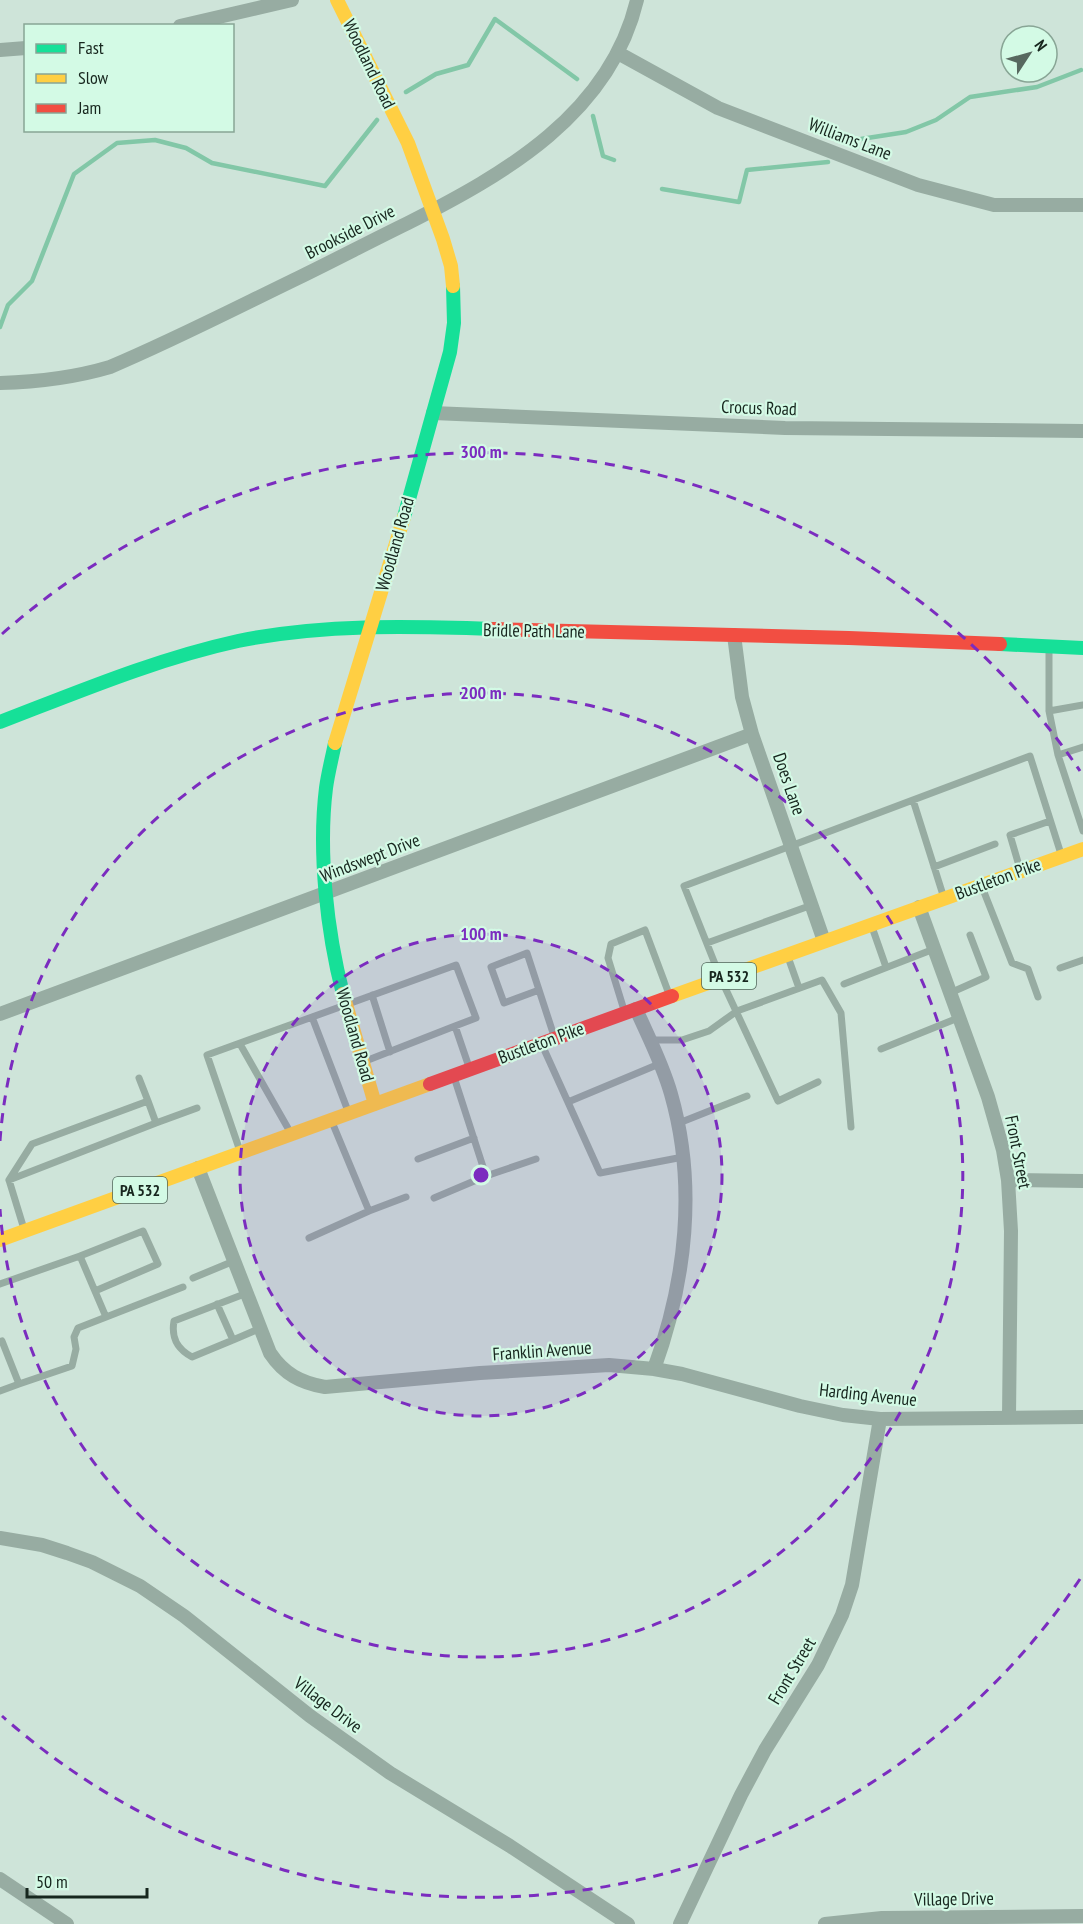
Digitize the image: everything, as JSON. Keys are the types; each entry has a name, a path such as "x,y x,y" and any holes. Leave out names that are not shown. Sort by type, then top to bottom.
{"street":[{"path":"189,24 292,0"},
{"name":"Woodland Road","path":"337,0 408,143 451,266 454,295 454,323 450,351 335,741 324,813 323,837 332,941 345,1004 375,1104"},
{"name":"Brookside Drive","path":"0,383 48,381 75,377 110,367 331,262 471,191 501,172 556,128 593,91 618,53 630,25 637,0"},
{"path":"0,50 24,48"},
{"name":"Williams Lane","path":"618,53 718,108 918,185 994,205 1083,205"},
{"name":"Crocus Road","path":"433,412 785,428 1083,431"},
{"name":"Bridle Path Lane","path":"0,722 151,665 221,645 320,628 734,635 946,641 1083,648"},
{"name":"Does Lane","path":"734,635 738,677 752,734 824,941"},
{"name":"Windswept Drive","path":"0,1014 752,734"},
{"name":"Bustleton Pike","path":"0,1240 871,924 1062,856 1082,854"},
{"name":"Front Street","path":"919,907 996,1123 1008,1180 1011,1231 1009,1417"},
{"path":"630,1011 649,1040 670,1090 679,1123 683,1157 685,1226 681,1273 673,1310 654,1369"},
{"name":"Franklin Avenue","path":"198,1168 270,1353 291,1376 307,1384 325,1387 581,1366 609,1365 654,1369"},
{"path":"1008,1180 1083,1181"},
{"name":"Harding Avenue","path":"654,1369 682,1374 800,1406 880,1419 1083,1417"},
{"name":"Front Street","path":"680,1924 760,1759 818,1665 842,1615 852,1585 880,1419"},
{"name":"Village Drive","path":"0,1538 42,1545 67,1553 92,1562 140,1586 184,1616 310,1716 390,1773 510,1846 628,1924"},
{"path":"0,1879 67,1924"},
{"name":"Village Drive","path":"825,1924 882,1918 1083,1916"}],"lane":[{"path":"1049,647 1049,711 1058,755 1081,819 1083,831"},
{"path":"1049,711 1083,705"},
{"path":"1058,755 1083,747"},
{"path":"818,1082 778,1101 721,979 684,886 1030,756 1062,856"},
{"path":"913,800 944,898"},
{"path":"1021,871 1010,835 1050,821"},
{"path":"934,867 995,844"},
{"path":"981,885 1012,963 1028,969 1038,997"},
{"path":"707,943 812,905"},
{"path":"871,924 886,967"},
{"path":"630,1011 608,958 611,944 645,930 670,997"},
{"path":"950,993 986,978 970,936"},
{"path":"844,984 934,949"},
{"path":"539,990 504,1003 491,967 527,953 539,990 548,1041 568,1102 600,1173 683,1157"},
{"path":"787,955 799,988"},
{"path":"1060,968 1083,960"},
{"path":"240,1153 207,1055 456,965 476,1018 362,1063"},
{"path":"649,1040 682,1040 709,1031 737,1011 822,980 841,1013 851,1127"},
{"path":"372,995 390,1052"},
{"path":"312,1017 349,1113"},
{"path":"881,1049 958,1018"},
{"path":"455,1026 470,1069"},
{"path":"240,1044 292,1135"},
{"path":"568,1102 659,1064"},
{"path":"453,1075 486,1176"},
{"path":"140,1078 156,1124"},
{"path":"679,1123 747,1096"},
{"path":"25,1231 9,1180 32,1144 148,1101"},
{"path":"9,1180 197,1108"},
{"path":"331,1120 369,1212"},
{"path":"418,1159 474,1138"},
{"path":"434,1198 536,1158"},
{"path":"309,1238 406,1197"},
{"path":"0,1284 143,1231 158,1264 95,1292"},
{"path":"80,1256 105,1317"},
{"path":"193,1278 234,1261"},
{"path":"0,1391 72,1366 76,1349 74,1337 78,1328 183,1287"},
{"path":"247,1293 174,1321 172,1332 180,1350 192,1357 261,1328"},
{"path":"217,1304 233,1340"},
{"path":"0,1342 2,1341 19,1384"}],"waterway":[{"path":"406,92 436,74 468,65 495,19 577,79"},
{"path":"861,139 906,132 936,120 970,97 1037,87 1081,70"},
{"path":"593,116 603,156 614,160"},
{"path":"0,327 8,305 32,281 74,174 117,143 155,140 186,148 212,163 325,186 377,120"},
{"path":"662,189 739,202 747,170 828,162"}],"traffic: fast":[{"path":"404,517 450,352 454,323 453,286"},
{"path":"0,722 177,657 269,635 333,629 397,627 493,629"},
{"path":"1000,644 1083,648"},
{"path":"335,743 326,788 323,838 328,918 343,994"}],"traffic: slow":[{"path":"337,0 408,143 443,239 451,266 453,286"},
{"path":"335,743 404,517"},
{"path":"672,996 1083,849"},
{"path":"343,994 375,1104"},
{"path":"0,1240 430,1084"}],"traffic: jam":[{"path":"493,629 1000,644"},
{"path":"430,1084 672,996"}]}
